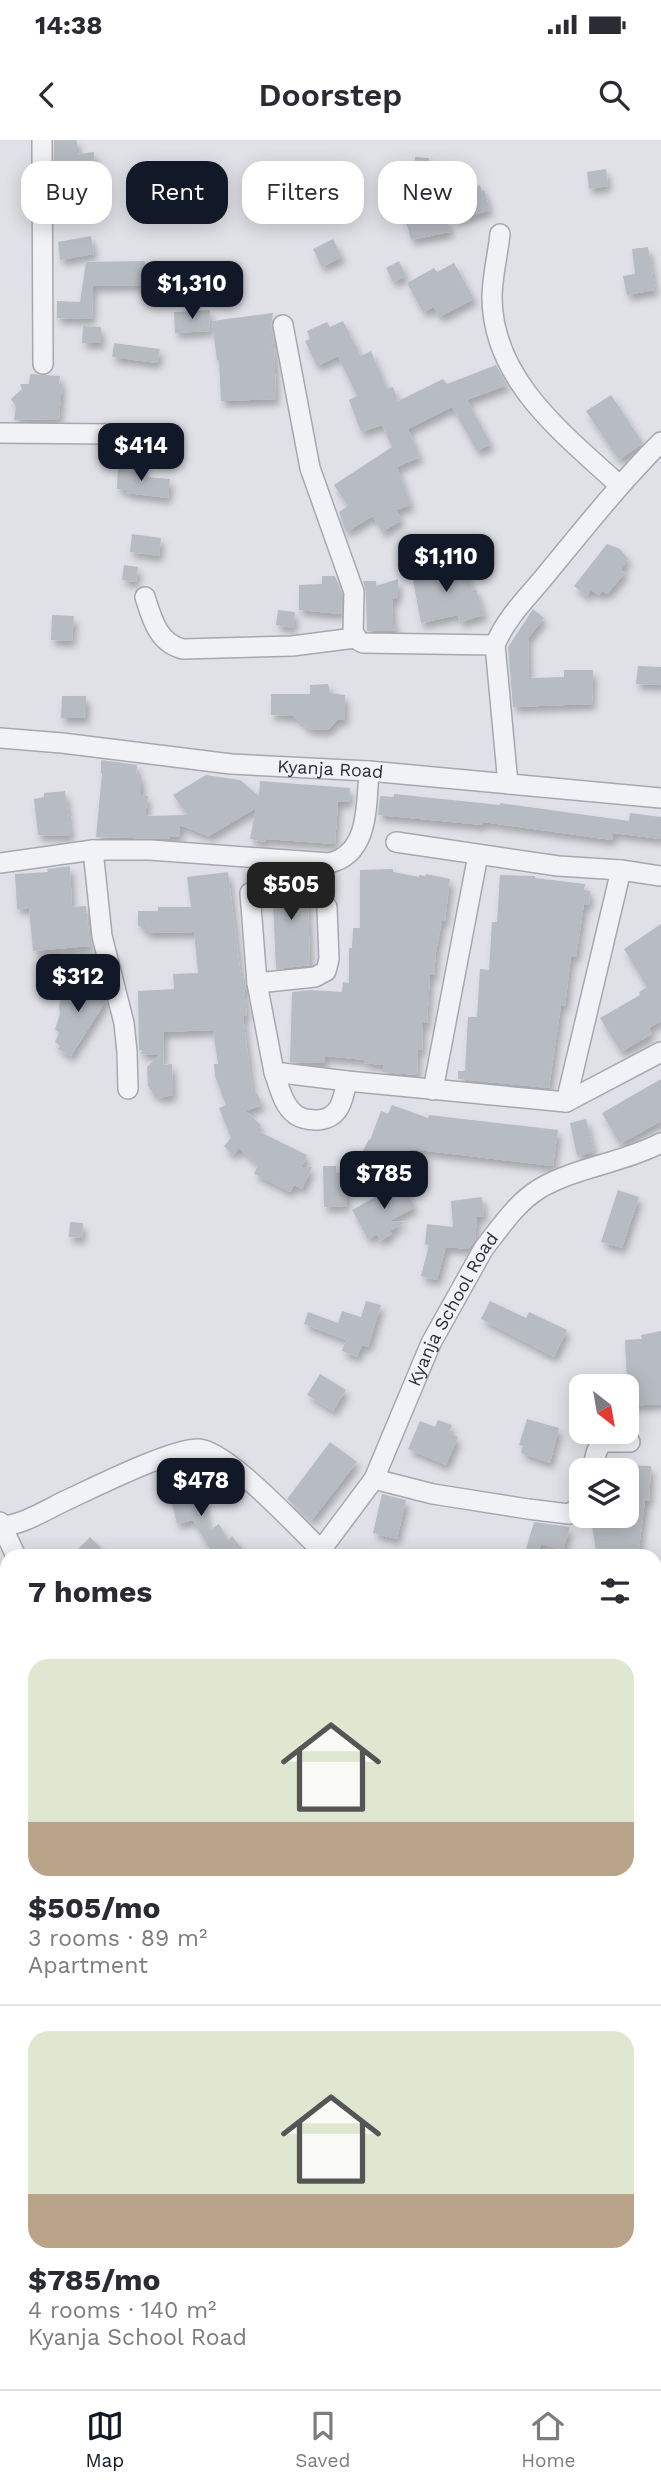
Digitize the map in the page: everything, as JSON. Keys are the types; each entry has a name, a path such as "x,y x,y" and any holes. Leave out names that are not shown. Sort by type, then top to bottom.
{"street":[{"path":"42,140 43,364"},
{"path":"500,233 492,298 497,331 506,358 522,388 544,415 619,485"},
{"path":"283,325 310,468 354,592 355,638"},
{"path":"0,433 114,434"},
{"path":"508,784 495,645 517,608 619,485 661,442"},
{"path":"145,597 154,624 161,635 177,648 183,649 292,646 355,638 363,643 495,645"},
{"name":"Kyanja Road","path":"0,738 231,764 369,771 661,798"},
{"path":"0,863 93,850 191,851 329,863 350,853 363,830 369,771"},
{"path":"396,842 558,866 621,870 661,876"},
{"path":"93,850 102,936 124,1023 128,1089"},
{"path":"433,1090 478,855"},
{"path":"566,1102 621,870"},
{"path":"250,893 257,983 274,1072 284,1099 296,1115 309,1120 322,1120 334,1115 342,1104 347,1082"},
{"path":"257,983 315,977 326,971 329,959 327,906"},
{"path":"274,1072 347,1082 566,1102 661,1052"},
{"name":"Kyanja School Road","path":"324,1549 374,1479 431,1343 484,1248 519,1205 540,1189 562,1179 661,1143"},
{"path":"13,1549 1,1525 151,1463 188,1450 200,1449 211,1452 233,1466 317,1549"},
{"path":"374,1479 433,1494 569,1514"}],"building":[{"path":"54,140 77,140 77,154 94,152 94,161 54,161"},
{"path":"415,157 429,158 429,161 415,161"},
{"path":"606,169 608,186 589,189 587,172"},
{"path":"480,185 482,191 484,190 490,210 477,214 477,186"},
{"path":"407,224 448,224 450,232 411,240"},
{"path":"91,236 94,254 60,260 58,242"},
{"path":"333,239 342,257 322,267 313,249"},
{"path":"648,247 655,290 627,295 623,276 635,274 632,249"},
{"path":"145,261 145,285 93,286 92,319 57,318 57,301 80,302 86,262"},
{"path":"399,261 406,276 393,282 386,268"},
{"path":"454,263 474,299 439,317 434,307 423,312 407,283 434,268 437,272"},
{"path":"210,310 209,331 175,333 174,312"},
{"path":"273,313 271,327 274,341 271,349 274,347 276,399 221,401 219,360 217,361 212,321"},
{"path":"343,321 361,356 371,351 387,389 393,387 398,401 443,379 447,384 496,365 507,385 467,400 491,444 477,451 452,407 408,429 420,457 397,467 411,505 396,510 402,520 382,532 373,516 346,532 339,512 348,506 334,485 392,447 382,425 361,432 349,400 357,396 338,356 317,366 305,341 310,339 307,331 327,322 330,327"},
{"path":"83,326 101,327 101,343 82,343"},
{"path":"114,343 160,349 157,363 112,357"},
{"path":"30,374 60,376 59,384 62,384 59,419 14,420 16,407 11,399 22,389 20,384 29,384"},
{"path":"611,395 643,443 619,460 586,411"},
{"path":"118,466 144,467 144,477 170,479 168,498 126,493 126,490 117,489"},
{"path":"132,534 161,538 159,556 130,552"},
{"path":"607,544 620,549 628,559 621,570 625,573 607,594 602,591 599,595 591,590 587,596 574,586"},
{"path":"464,561 472,590 476,589 484,615 460,622 458,615 421,623 412,575"},
{"path":"124,565 138,567 136,582 122,580"},
{"path":"322,576 335,576 342,594 341,614 299,610 299,585 322,584"},
{"path":"398,579 398,597 392,599 393,624 396,624 396,631 367,631 366,592 363,581 376,581 376,586"},
{"path":"533,609 544,618 528,638 529,678 564,677 564,670 593,670 592,704 513,707 508,647"},
{"path":"278,610 295,612 293,628 276,625"},
{"path":"52,615 74,616 72,641 51,640"},
{"path":"638,666 661,667 661,685 636,684"},
{"path":"328,684 330,693 345,695 345,720 337,720 328,730 309,729 293,716 271,715 271,694 310,694 310,685"},
{"path":"62,696 86,696 86,718 61,718"},
{"path":"101,760 137,765 136,775 141,775 141,795 148,796 145,816 188,815 173,795 206,775 240,780 259,796 260,781 350,788 349,802 338,802 335,844 266,839 265,842 250,839 256,808 209,836 180,825 180,837 170,836 170,839 96,837"},
{"path":"65,791 71,836 38,835 34,799 44,797 44,793"},
{"path":"394,794 500,803 629,821 630,813 661,817 661,839 613,833 612,840 483,822 483,825 378,815 380,796 394,797"},
{"path":"70,866 72,907 86,906 90,946 33,951 29,908 17,909 15,874 48,872 47,869"},
{"path":"393,869 393,872 419,877 426,874 450,879 434,975 430,975 427,1023 423,1023 422,1050 418,1050 417,1075 383,1072 383,1065 364,1063 365,1060 325,1056 325,1063 290,1062 292,992 342,992 343,982 349,983 349,948 352,948 353,928 360,928 360,870"},
{"path":"228,872 241,977 244,976 246,990 247,1016 243,1016 253,1095 257,1093 262,1105 246,1111 261,1125 256,1130 307,1155 302,1167 312,1167 302,1189 294,1185 290,1192 254,1174 258,1165 239,1148 233,1155 224,1146 231,1138 219,1108 226,1105 215,1076 214,1064 218,1064 213,1030 164,1032 163,1065 172,1064 173,1095 159,1098 154,1095 148,1086 147,1067 159,1055 141,1054 142,1050 139,1050 138,991 174,989 173,974 198,973 194,932 145,933 145,926 138,926 138,911 158,911 158,907 191,907 187,877"},
{"path":"500,875 535,876 585,884 584,890 590,891 589,905 584,904 576,957 571,956 565,1006 561,1005 549,1088 458,1079 458,1071 465,1071 468,1017 477,1017 480,969 489,970 492,922 497,922"},
{"path":"272,878 307,878 310,965 276,969"},
{"path":"661,924 661,1021 649,1028 652,1034 621,1052 600,1018 640,995 639,992 647,987 624,949"},
{"path":"86,974 101,981 98,993 104,995 106,1001 71,1056 58,1049 60,1046 55,1042 59,1033 55,1029 60,1014 59,1006 61,999 69,993 77,992"},
{"path":"661,1079 661,1121 620,1144 602,1113"},
{"path":"392,1105 428,1118 429,1115 558,1130 553,1166 410,1149 399,1169 363,1151 381,1111 388,1114"},
{"path":"586,1119 594,1152 577,1156 570,1123"},
{"path":"323,1166 336,1166 336,1173 346,1173 347,1206 324,1207"},
{"path":"399,1179 415,1207 390,1221 405,1222 390,1231 392,1234 380,1241 377,1234 368,1239 352,1210 381,1194 379,1190"},
{"path":"618,1190 639,1197 622,1248 601,1242"},
{"path":"482,1197 484,1216 477,1217 475,1240 469,1249 446,1247 437,1280 421,1276 429,1245 425,1244 427,1224 453,1227 451,1201"},
{"path":"70,1222 83,1223 82,1238 69,1237"},
{"path":"366,1301 381,1305 368,1347 362,1345 357,1357 342,1351 346,1340 304,1324 308,1312 338,1323 342,1311 361,1317"},
{"path":"490,1301 526,1318 529,1312 567,1330 554,1357 481,1319"},
{"path":"661,1331 661,1404 639,1405 639,1374 627,1374 625,1340 642,1339 641,1335"},
{"path":"320,1374 346,1390 333,1411 307,1395"},
{"path":"527,1419 559,1428 550,1463 521,1453 523,1446 519,1445"},
{"path":"438,1420 452,1425 449,1433 458,1437 446,1465 408,1449 420,1421 435,1427"},
{"path":"330,1442 357,1462 312,1520 287,1499"},
{"path":"639,1466 651,1466 649,1501 645,1501 639,1549 596,1549 592,1528 639,1528"},
{"path":"192,1478 194,1486 199,1485 210,1530 219,1524 228,1540 232,1536 242,1549 210,1549 193,1520 177,1524 169,1491 170,1483"},
{"path":"382,1494 406,1500 397,1539 373,1533"},
{"path":"534,1522 569,1527 563,1549 541,1544 540,1549 526,1549"},
{"path":"90,1537 102,1549 78,1549"}]}
